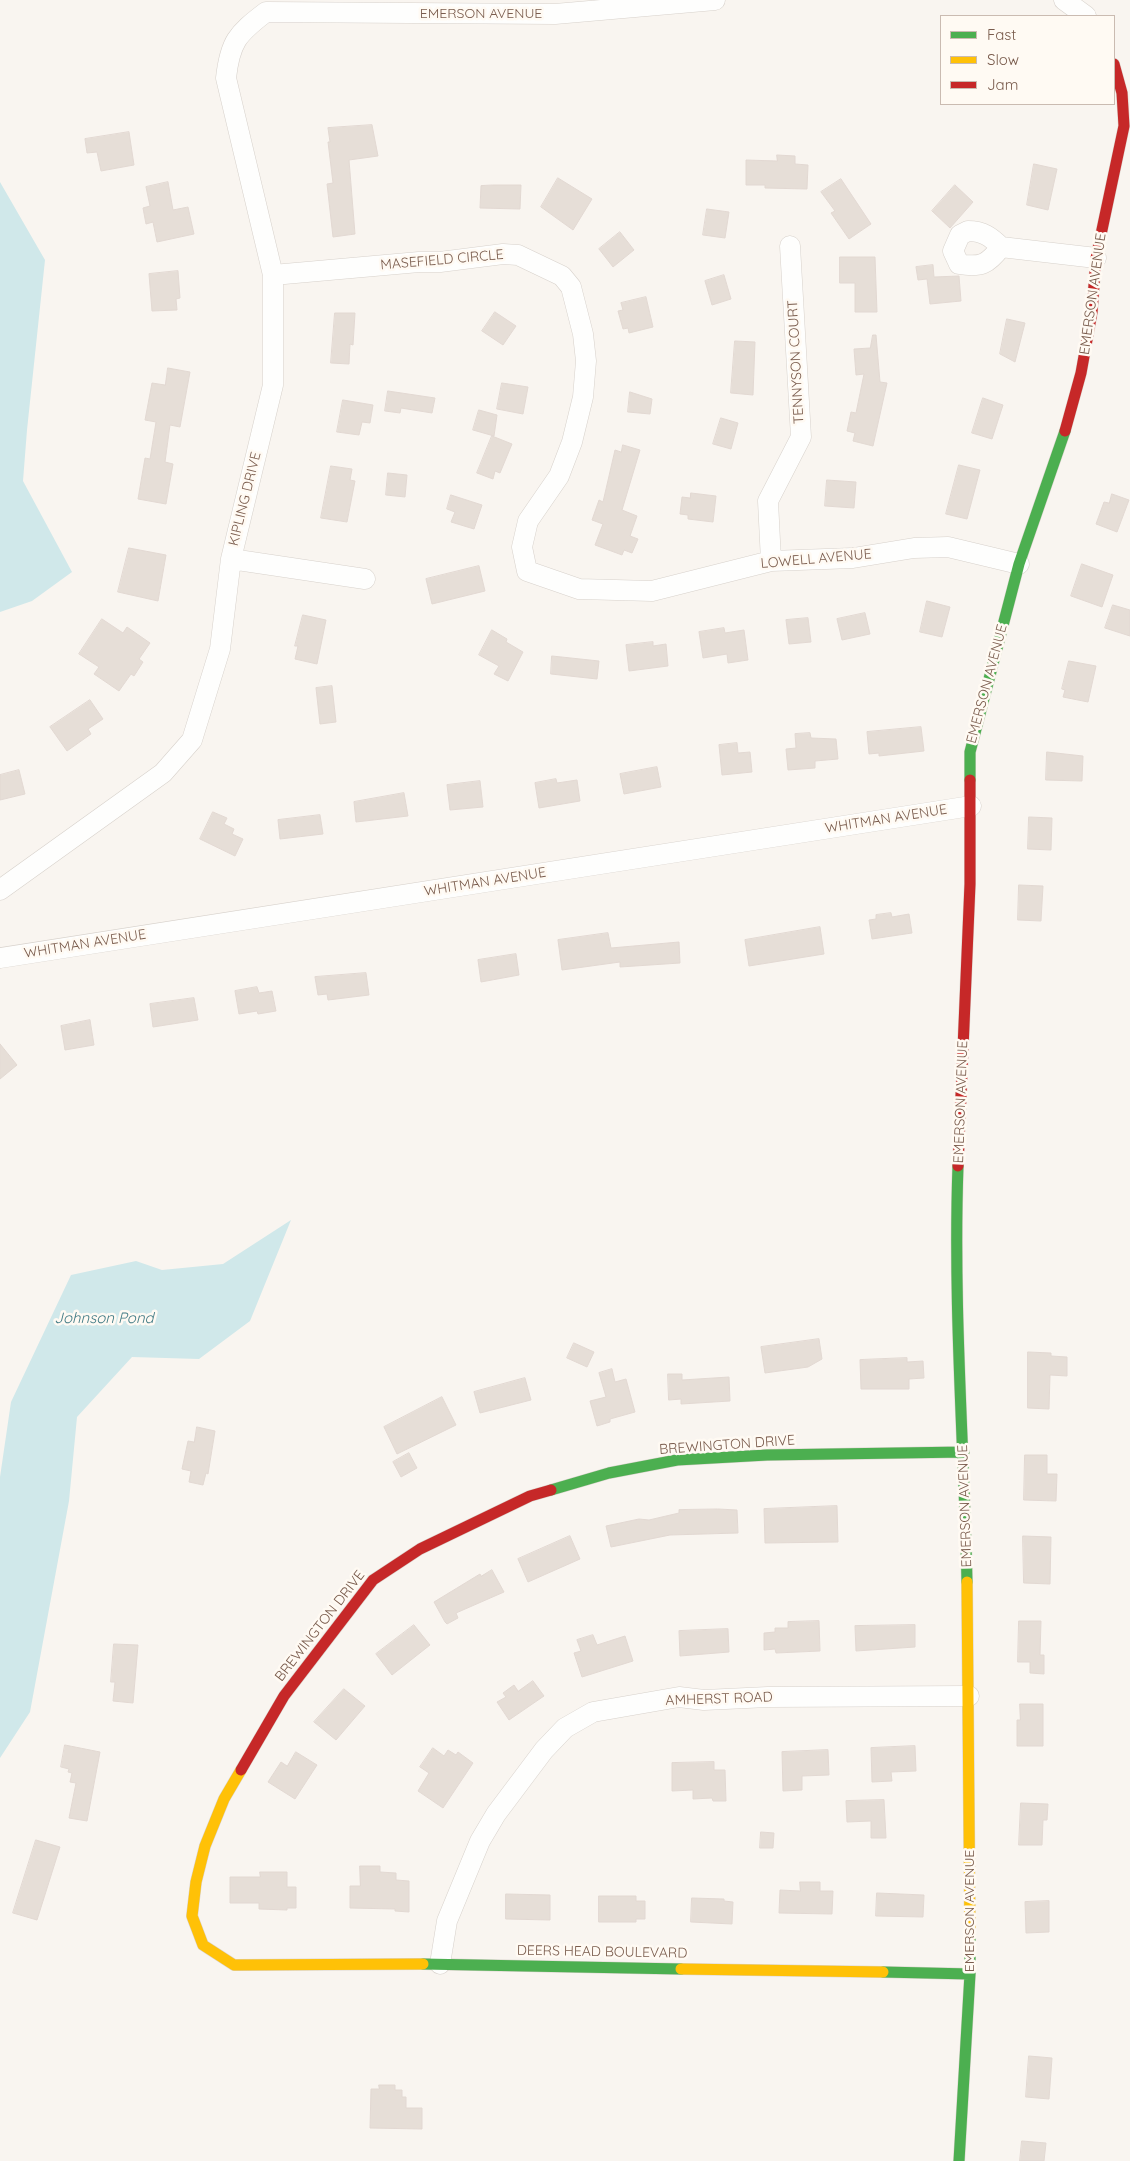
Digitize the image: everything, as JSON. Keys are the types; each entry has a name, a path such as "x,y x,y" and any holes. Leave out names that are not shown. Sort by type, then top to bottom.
{"street":[{"name":"EMERSON AVENUE","path":"251,24 266,12 546,14 715,0"},
{"path":"1064,0 1085,15"},
{"name":"KIPLING DRIVE","path":"0,890 164,773 192,740 220,649 231,559 273,385 274,275 226,78 229,53 244,29 251,24"},
{"name":"EMERSON AVENUE","path":"959,2161 970,1974 969,1696 964,1452 958,1358 958,1179 970,884 970,752 1019,564 1060,450 1080,373 1092,312 1096,258 1124,126 1122,93 1115,68"},
{"name":"TENNYSON COURT","path":"771,561 768,501 801,436 790,246"},
{"path":"1001,247 1096,258"},
{"name":"MASEFIELD CIRCLE","path":"274,275 419,262 440,262 503,254 518,255 562,276 571,287 583,334 586,361 583,397 572,442 559,476 528,521 522,547 527,571"},
{"name":"LOWELL AVENUE","path":"527,571 579,590 652,591 771,561 853,558 914,548 948,547 1019,564"},
{"path":"231,559 365,579"},
{"name":"WHITMAN AVENUE","path":"0,958 971,806"},
{"name":"BREWINGTON DRIVE","path":"234,1965 203,1945 192,1916 196,1882 205,1846 224,1800 284,1696 373,1580 420,1549 530,1496 609,1473 687,1460 767,1456 964,1452"},
{"name":"AMHERST ROAD","path":"440,1964 447,1921 480,1841 496,1814 544,1750 565,1728 592,1712 679,1697 704,1700 768,1697 969,1696"},
{"name":"DEERS HEAD BOULEVARD","path":"234,1965 440,1964 970,1974"}],"water":[{"path":"0,182 45,260 23,481 72,572 32,601 0,612"},
{"name":"Johnson Pond","path":"291,1220 250,1321 199,1359 132,1357 77,1417 69,1501 30,1712 0,1758 0,1477 11,1402 71,1275 136,1261 162,1270 223,1264"}],"building":[{"path":"372,125 378,156 349,160 355,234 333,237 327,184 333,183 328,128"},
{"path":"129,132 134,165 101,171 97,152 87,153 85,139"},
{"path":"777,155 795,156 795,164 808,165 807,189 765,188 765,185 746,185 746,160 777,161"},
{"path":"1034,164 1057,169 1048,210 1027,205"},
{"path":"558,178 592,199 573,230 541,207"},
{"path":"841,179 871,224 849,239 831,213 835,211 821,192"},
{"path":"168,182 173,210 188,207 194,234 157,242 153,222 146,224 143,208 150,206 146,187"},
{"path":"521,185 520,209 480,208 481,186"},
{"path":"955,185 973,202 950,228 932,211"},
{"path":"707,209 729,212 725,238 703,235"},
{"path":"620,232 634,250 613,267 599,249"},
{"path":"840,257 875,257 877,312 855,312 855,283 840,283"},
{"path":"933,265 934,277 959,276 961,301 930,304 927,279 918,280 916,267"},
{"path":"178,271 180,298 176,299 177,310 152,311 149,274"},
{"path":"724,275 731,299 712,305 705,281"},
{"path":"646,297 653,327 629,333 628,328 623,329 618,311 623,310 621,303"},
{"path":"495,312 516,326 503,345 482,331"},
{"path":"335,313 355,313 353,345 350,344 349,364 331,363"},
{"path":"1007,319 1025,323 1015,362 1000,354"},
{"path":"873,335 876,335 880,382 887,383 873,446 853,441 855,433 847,431 851,412 856,413 864,374 856,375 854,349 870,348"},
{"path":"735,341 755,342 753,395 731,393"},
{"path":"168,368 190,372 180,427 170,425 165,462 173,464 166,504 138,499 145,458 150,459 156,422 145,420 152,383 165,385"},
{"path":"502,383 528,387 523,414 497,409"},
{"path":"388,391 435,398 432,413 401,408 400,413 385,411"},
{"path":"630,392 652,399 650,414 628,412"},
{"path":"983,398 1003,405 992,439 972,433"},
{"path":"343,400 373,405 370,423 362,422 359,435 337,432"},
{"path":"479,410 497,415 494,436 473,430"},
{"path":"721,418 738,423 731,449 713,444"},
{"path":"492,436 512,444 500,473 495,471 493,479 477,473"},
{"path":"623,445 640,450 622,510 637,516 630,536 638,539 632,553 624,550 622,555 595,545 603,524 592,520 599,500 603,502 615,450 621,452"},
{"path":"959,465 980,470 967,519 946,514"},
{"path":"331,466 352,469 350,480 355,481 347,522 321,518"},
{"path":"388,473 407,475 405,497 386,495"},
{"path":"827,480 856,482 854,508 825,506"},
{"path":"691,493 716,496 713,522 688,519 688,515 680,514 682,497 690,498"},
{"path":"1112,494 1129,500 1117,532 1096,524 1104,502 1109,503"},
{"path":"451,495 482,505 474,529 451,522 455,512 447,509"},
{"path":"129,548 166,555 158,601 118,592"},
{"path":"1082,564 1113,575 1102,607 1071,596"},
{"path":"479,566 485,591 432,604 426,579"},
{"path":"927,601 950,607 942,637 920,632"},
{"path":"1113,605 1130,610 1130,636 1105,628"},
{"path":"865,613 870,634 842,640 837,619"},
{"path":"303,615 326,620 317,664 295,659 298,646 295,646"},
{"path":"808,618 811,642 789,644 786,620"},
{"path":"102,619 123,633 127,627 150,643 139,659 143,662 134,676 131,674 119,691 94,674 99,667 79,654"},
{"path":"724,628 725,633 744,630 748,660 728,663 727,654 703,658 699,632"},
{"path":"492,630 507,639 506,642 523,652 508,681 494,674 499,666 479,655"},
{"path":"653,642 653,646 666,644 668,666 629,671 626,645"},
{"path":"552,656 599,661 597,679 551,674"},
{"path":"1069,661 1096,666 1088,702 1063,697 1065,690 1062,689"},
{"path":"332,686 336,722 320,724 316,688"},
{"path":"90,700 103,719 88,729 91,734 67,751 50,727"},
{"path":"921,727 924,751 879,756 879,753 869,754 867,732"},
{"path":"810,733 811,738 836,739 838,759 815,761 815,768 788,770 786,749 796,748 795,734"},
{"path":"737,743 738,753 750,752 752,772 722,775 719,745"},
{"path":"1047,752 1083,756 1082,781 1046,780"},
{"path":"657,767 661,787 624,794 620,774"},
{"path":"19,770 25,794 0,800 0,775"},
{"path":"556,779 557,783 577,780 580,801 539,808 535,783"},
{"path":"480,781 483,807 450,810 447,785"},
{"path":"404,793 408,816 356,822 354,802"},
{"path":"213,812 227,818 224,824 234,829 232,834 243,839 235,856 200,839"},
{"path":"320,815 323,834 280,839 278,820"},
{"path":"1029,817 1052,818 1051,850 1028,849"},
{"path":"1019,885 1043,886 1041,921 1018,920"},
{"path":"891,913 892,917 909,914 912,933 872,939 869,920 876,919 876,915"},
{"path":"820,927 824,954 749,966 745,940"},
{"path":"608,933 611,948 679,942 680,963 620,967 620,962 562,970 558,940"},
{"path":"516,954 519,975 481,982 478,960"},
{"path":"366,973 369,995 328,1000 327,994 318,995 315,977"},
{"path":"257,987 259,993 272,991 276,1011 258,1014 257,1011 239,1014 235,991"},
{"path":"194,998 198,1020 153,1027 150,1004"},
{"path":"90,1020 94,1045 65,1050 61,1026"},
{"path":"0,1044 17,1065 0,1079"},
{"path":"819,1339 822,1359 808,1367 765,1373 761,1347"},
{"path":"574,1343 594,1352 587,1367 567,1358"},
{"path":"1028,1352 1051,1353 1051,1356 1067,1357 1067,1376 1050,1375 1049,1409 1028,1408"},
{"path":"907,1358 907,1362 923,1361 924,1378 909,1379 909,1389 861,1389 860,1360"},
{"path":"612,1369 615,1382 626,1379 635,1412 610,1419 610,1422 597,1426 590,1401 606,1397 599,1373"},
{"path":"668,1374 682,1374 682,1380 729,1377 730,1401 681,1404 681,1399 669,1400"},
{"path":"525,1378 531,1400 480,1413 474,1392"},
{"path":"442,1397 456,1425 397,1454 384,1427"},
{"path":"197,1427 215,1431 208,1474 206,1473 203,1485 189,1482 191,1471 182,1469 188,1441 194,1442"},
{"path":"409,1453 417,1468 401,1477 393,1462"},
{"path":"1025,1455 1047,1455 1047,1474 1057,1474 1056,1501 1024,1500"},
{"path":"837,1506 838,1542 765,1543 764,1509"},
{"path":"679,1510 737,1510 738,1533 670,1535 611,1547 606,1526 639,1519 649,1520 679,1513"},
{"path":"570,1536 580,1559 528,1582 518,1559"},
{"path":"1023,1536 1051,1537 1050,1584 1024,1583"},
{"path":"492,1570 504,1592 456,1613 458,1618 447,1624 434,1602 480,1574 481,1576"},
{"path":"819,1621 820,1651 776,1653 775,1649 764,1650 764,1633 775,1632 775,1628 788,1628 788,1622"},
{"path":"1019,1621 1041,1621 1040,1655 1044,1655 1044,1674 1030,1673 1030,1662 1018,1662"},
{"path":"414,1625 430,1645 392,1675 376,1654"},
{"path":"915,1625 915,1647 856,1651 855,1626"},
{"path":"728,1629 729,1652 680,1656 679,1631"},
{"path":"593,1635 597,1645 625,1636 633,1661 582,1677 574,1653 581,1651 577,1640"},
{"path":"114,1644 138,1645 133,1703 113,1701 115,1682 111,1682"},
{"path":"533,1681 544,1696 509,1720 497,1702 506,1697 503,1693 514,1685 518,1691"},
{"path":"344,1689 365,1706 336,1740 314,1722"},
{"path":"1020,1704 1043,1704 1043,1746 1017,1746 1017,1720 1020,1720"},
{"path":"65,1745 100,1752 87,1821 69,1818 76,1783 70,1782 72,1773 68,1772 69,1769 61,1767"},
{"path":"915,1746 916,1771 891,1772 892,1781 872,1782 871,1748"},
{"path":"433,1748 444,1756 448,1750 456,1755 458,1752 473,1763 443,1808 418,1791 429,1773 420,1767"},
{"path":"828,1750 829,1775 802,1776 802,1790 783,1791 782,1752"},
{"path":"296,1752 317,1765 295,1799 268,1782 281,1762 287,1766"},
{"path":"714,1762 714,1770 725,1770 726,1801 713,1801 712,1798 693,1799 693,1790 672,1791 672,1763"},
{"path":"884,1800 886,1838 871,1838 871,1821 847,1822 846,1801"},
{"path":"1021,1803 1048,1804 1047,1820 1043,1820 1042,1845 1019,1845"},
{"path":"761,1832 774,1833 773,1848 760,1848"},
{"path":"36,1840 60,1847 37,1920 13,1913"},
{"path":"360,1866 380,1866 380,1872 396,1873 396,1880 409,1881 409,1912 395,1911 395,1909 350,1908 350,1886 360,1886"},
{"path":"260,1872 287,1872 287,1887 296,1887 296,1908 287,1908 287,1910 259,1909 259,1903 230,1903 230,1877 260,1877"},
{"path":"800,1882 820,1882 820,1891 833,1891 832,1914 779,1913 780,1890 800,1891"},
{"path":"877,1893 924,1895 923,1917 876,1916"},
{"path":"506,1894 550,1895 550,1920 506,1919"},
{"path":"599,1896 636,1896 636,1901 645,1901 645,1919 636,1919 636,1922 599,1922"},
{"path":"692,1898 724,1899 724,1901 733,1902 732,1924 691,1922"},
{"path":"1049,1901 1049,1932 1026,1933 1025,1902"},
{"path":"1029,2056 1052,2058 1049,2099 1026,2097"},
{"path":"379,2085 395,2085 395,2090 402,2090 402,2097 406,2097 406,2108 422,2108 422,2129 370,2128 371,2089 379,2089"},
{"path":"1022,2141 1046,2143 1044,2161 1020,2161"}],"traffic: fast":[{"path":"970,780 970,752 1019,564 1065,431"},
{"path":"958,1166 958,1322 967,1582"},
{"path":"551,1490 609,1473 677,1460 767,1455 964,1452"},
{"path":"959,2161 970,1974 970,1936"},
{"path":"423,1964 681,1969"},
{"path":"883,1972 970,1974"}],"traffic: slow":[{"path":"967,1582 970,1936"},
{"path":"241,1770 224,1799 205,1846 196,1882 192,1916 203,1945 234,1965 423,1964"},
{"path":"681,1969 883,1972"}],"traffic: jam":[{"path":"1065,431 1081,373 1092,312 1096,258 1124,126 1122,93 1115,68"},
{"path":"958,1166 970,884 970,780"},
{"path":"241,1770 284,1696 373,1580 420,1549 530,1496 551,1490"}]}
